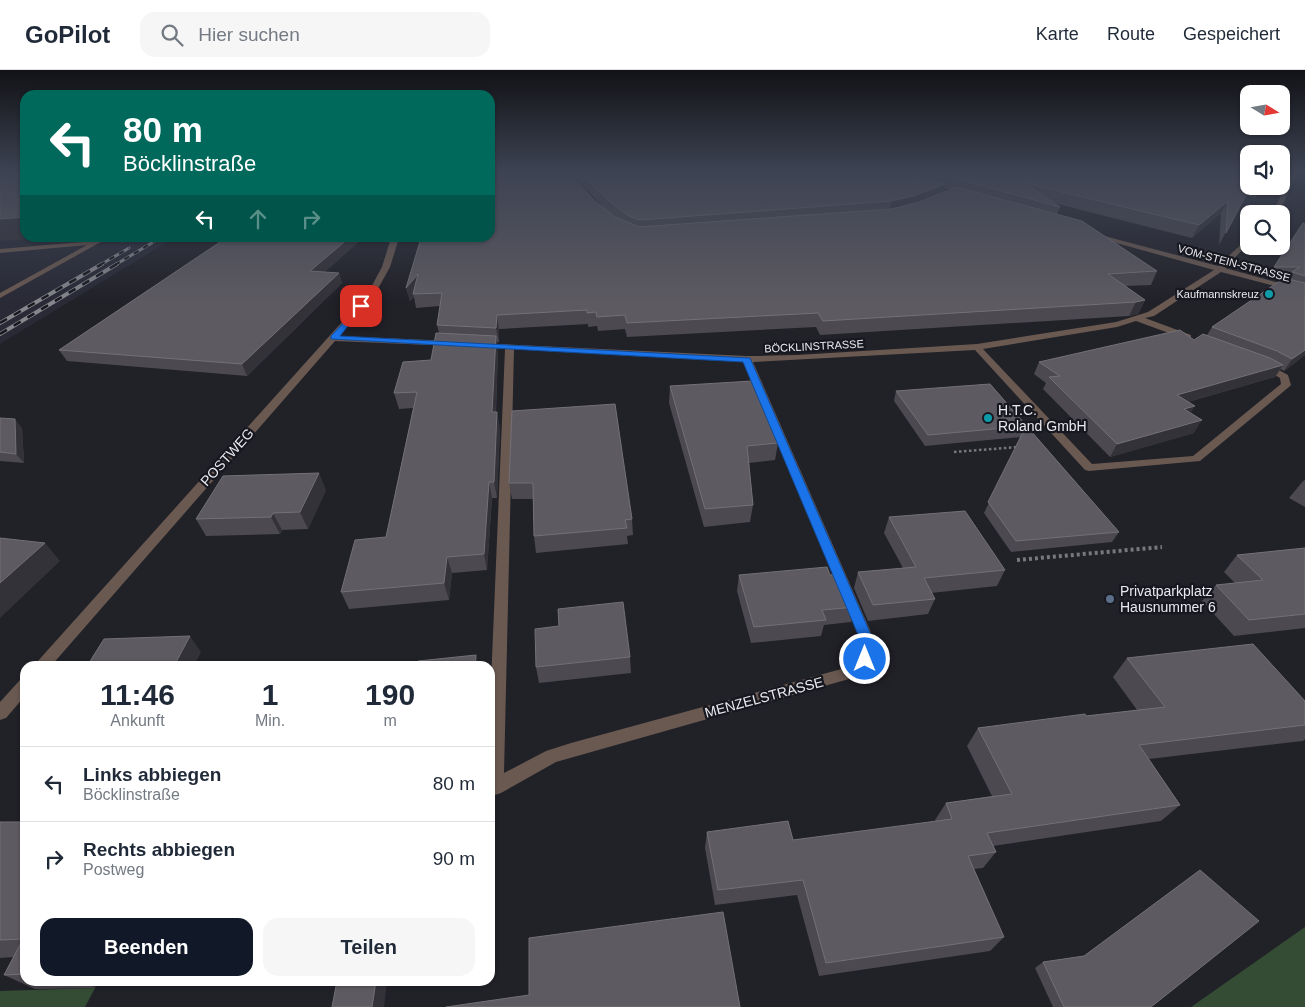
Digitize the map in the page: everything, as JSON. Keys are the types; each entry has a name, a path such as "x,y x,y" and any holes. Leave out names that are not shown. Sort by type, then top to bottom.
{"street":[{"name":"VOM-STEIN-STRASSE","path":"1082,232 1305,292"},
{"path":"0,251 96,242"},
{"path":"0,296 96,242"},
{"name":"POSTWEG","path":"46,661 334,338 376,287 386,267 394,242"},
{"name":"BÖCKLINSTRASSE","path":"334,338 747,359 796,358 977,347 1118,324 1139,318 1161,309 1219,270 1240,248"},
{"path":"1139,318 1203,342"},
{"name":"MENZELSTRASSE","path":"495,737 510,347"},
{"path":"977,347 1089,468 1196,459 1286,385 1286,380 1281,374 1257,363"},
{"name":"MENZELSTRASSE","path":"495,788 552,756 850,674 865,659 866,637 747,359"},
{"path":"0,713 20,691"}],"path":[{"path":"954,452 1066,443"},
{"path":"1017,560 1162,547"}],"shaded area":[{"path":"0,215 16,215 20,225 20,242 167,242 0,344"}],"green space":[{"path":"1305,927 1305,1007 1191,1007"},
{"path":"95,988 85,1007 0,1007 0,991"}],"building":[{"path":"0,215 20,215 20,217 0,219"},
{"path":"495,215 612,215 639,227 812,215 1059,215 1082,221 1157,271 1108,274 1145,300 1136,302 823,321 818,313 627,323 625,315 597,317 596,312 587,313 587,310 497,315 496,328 437,325 442,293 413,294 418,274 406,288 420,242 495,242"},
{"path":"627,215 710,215 640,220"},
{"path":"1156,215 1211,215 1199,225"},
{"path":"1227,215 1236,215 1226,233"},
{"path":"1303,223 1305,224 1305,276 1292,272 1300,267 1274,267 1282,255 1290,255 1290,243"},
{"path":"220,242 344,242 310,271 339,273 242,364 59,350"},
{"path":"1284,278 1305,283 1305,350 1292,359 1277,351 1212,327"},
{"path":"1180,330 1194,340 1203,334 1270,358 1283,365 1177,395 1195,406 1184,409 1202,420 1117,444 1049,377 1060,376 1039,362"},
{"path":"436,333 496,336 492,412 497,412 494,482 489,482 484,554 447,557 444,583 341,592 355,540 386,537 417,392 394,393 403,362 431,360"},
{"path":"752,381 778,443 747,446 753,505 705,509 670,386"},
{"path":"990,384 1119,532 1016,541 988,502 1026,426 928,435 896,391"},
{"path":"615,404 632,519 625,520 627,528 534,536 533,483 509,483 512,411"},
{"path":"0,418 15,419 16,454 0,452"},
{"path":"319,473 300,512 273,513 271,517 196,519 223,476"},
{"path":"965,511 1005,570 924,578 935,599 873,605 858,572 916,567 889,517"},
{"path":"0,538 45,543 0,583"},
{"path":"1305,548 1305,614 1249,620 1216,585 1263,580 1237,555"},
{"path":"827,567 830,575 841,574 856,607 822,610 826,620 754,627 739,575"},
{"path":"623,602 630,657 536,667 535,629 559,626 558,609"},
{"path":"190,636 177,661 90,661 104,639"},
{"path":"1253,644 1305,701 1305,725 1139,745 1180,805 987,833 996,852 968,856 1004,937 826,963 803,880 718,890 707,832 788,821 793,840 952,819 946,803 1012,794 978,728 1085,714 1086,716 1165,707 1127,658"},
{"path":"476,655 475,661 418,661"},
{"path":"0,822 20,822 20,939 0,940"},
{"path":"1200,870 1259,921 1151,1007 1064,1007 1043,962 1084,956"},
{"path":"723,912 740,1007 446,1007 529,995 529,938"},
{"path":"20,945 20,974 4,975"},
{"path":"336,986 375,986 372,1007 332,1007"}],"railway":[{"path":"115,265 153,242"},
{"path":"100,265 129,248"},
{"path":"0,323 102,264"},
{"path":"0,334 117,264"}],"place":[{"name":"Kaufmannskreuz","path":"1269,294"},
{"name":"H.T.C. Roland GmbH","path":"988,418"},
{"name":"Privatparkplatz Hausnummer 6","path":"1110,599"}],"route":[{"path":"361,306 334,338 747,359 866,637 865,659"}]}
